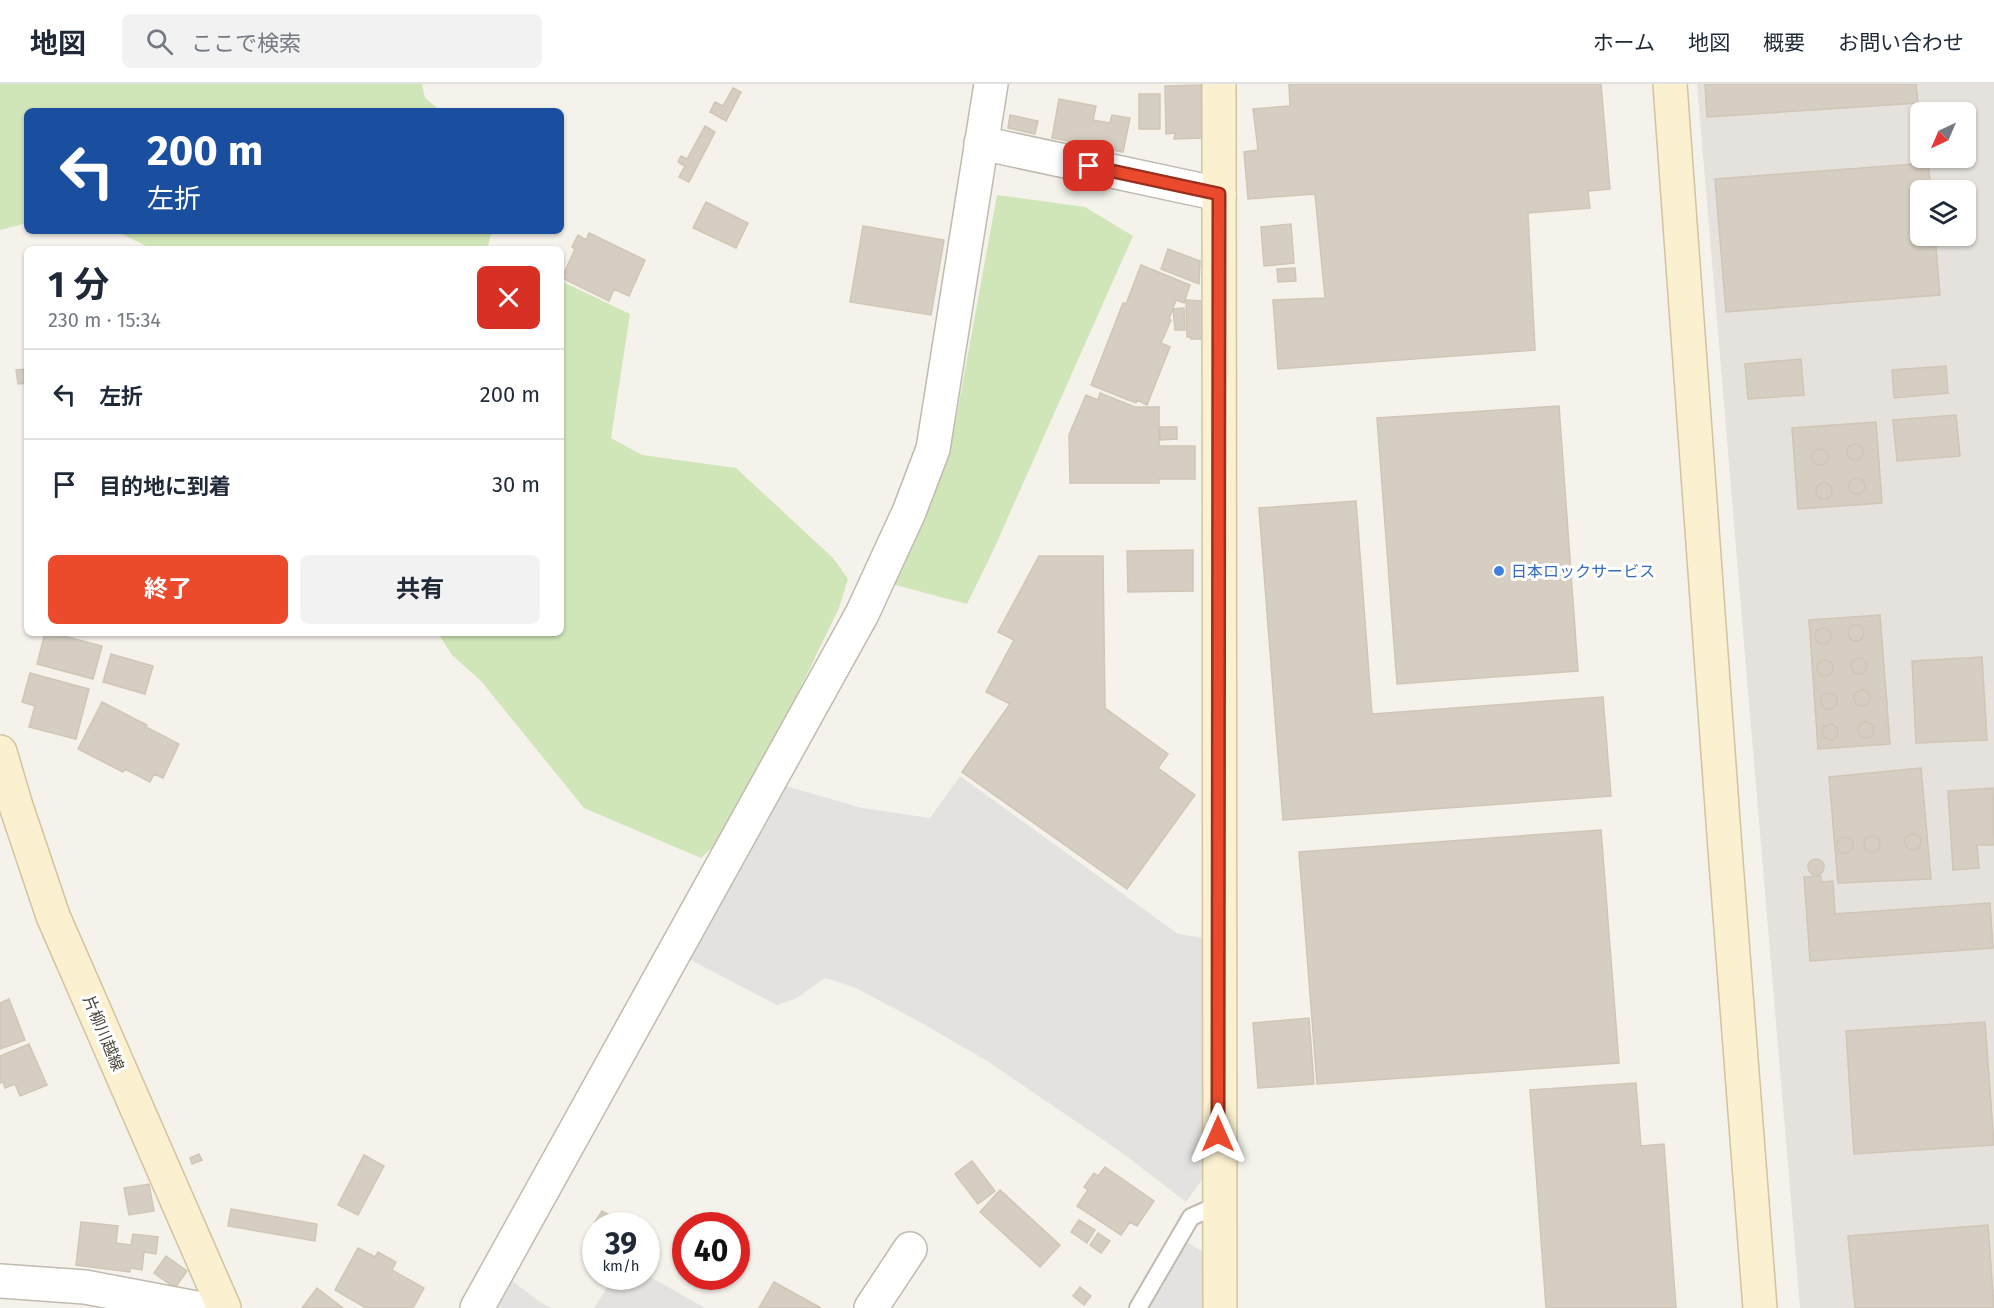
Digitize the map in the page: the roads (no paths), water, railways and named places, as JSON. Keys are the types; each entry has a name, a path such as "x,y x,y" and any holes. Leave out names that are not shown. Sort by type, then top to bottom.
{"street":[{"path":"477,1308 862,614 909,512 933,449 991,84"},
{"path":"1219,84 1218,1205 1220,1308"},
{"path":"1670,84 1760,1308"},
{"path":"981,143 1219,194"},
{"name":"片柳川越線","path":"0,752 53,916 224,1308"},
{"path":"871,1308 910,1249"},
{"path":"0,1281 85,1287 196,1308"}],"lane":[{"path":"1138,1308 1191,1216 1218,1205"}],"place":[{"name":"日本ロックサービス","path":"1499,571"}]}
